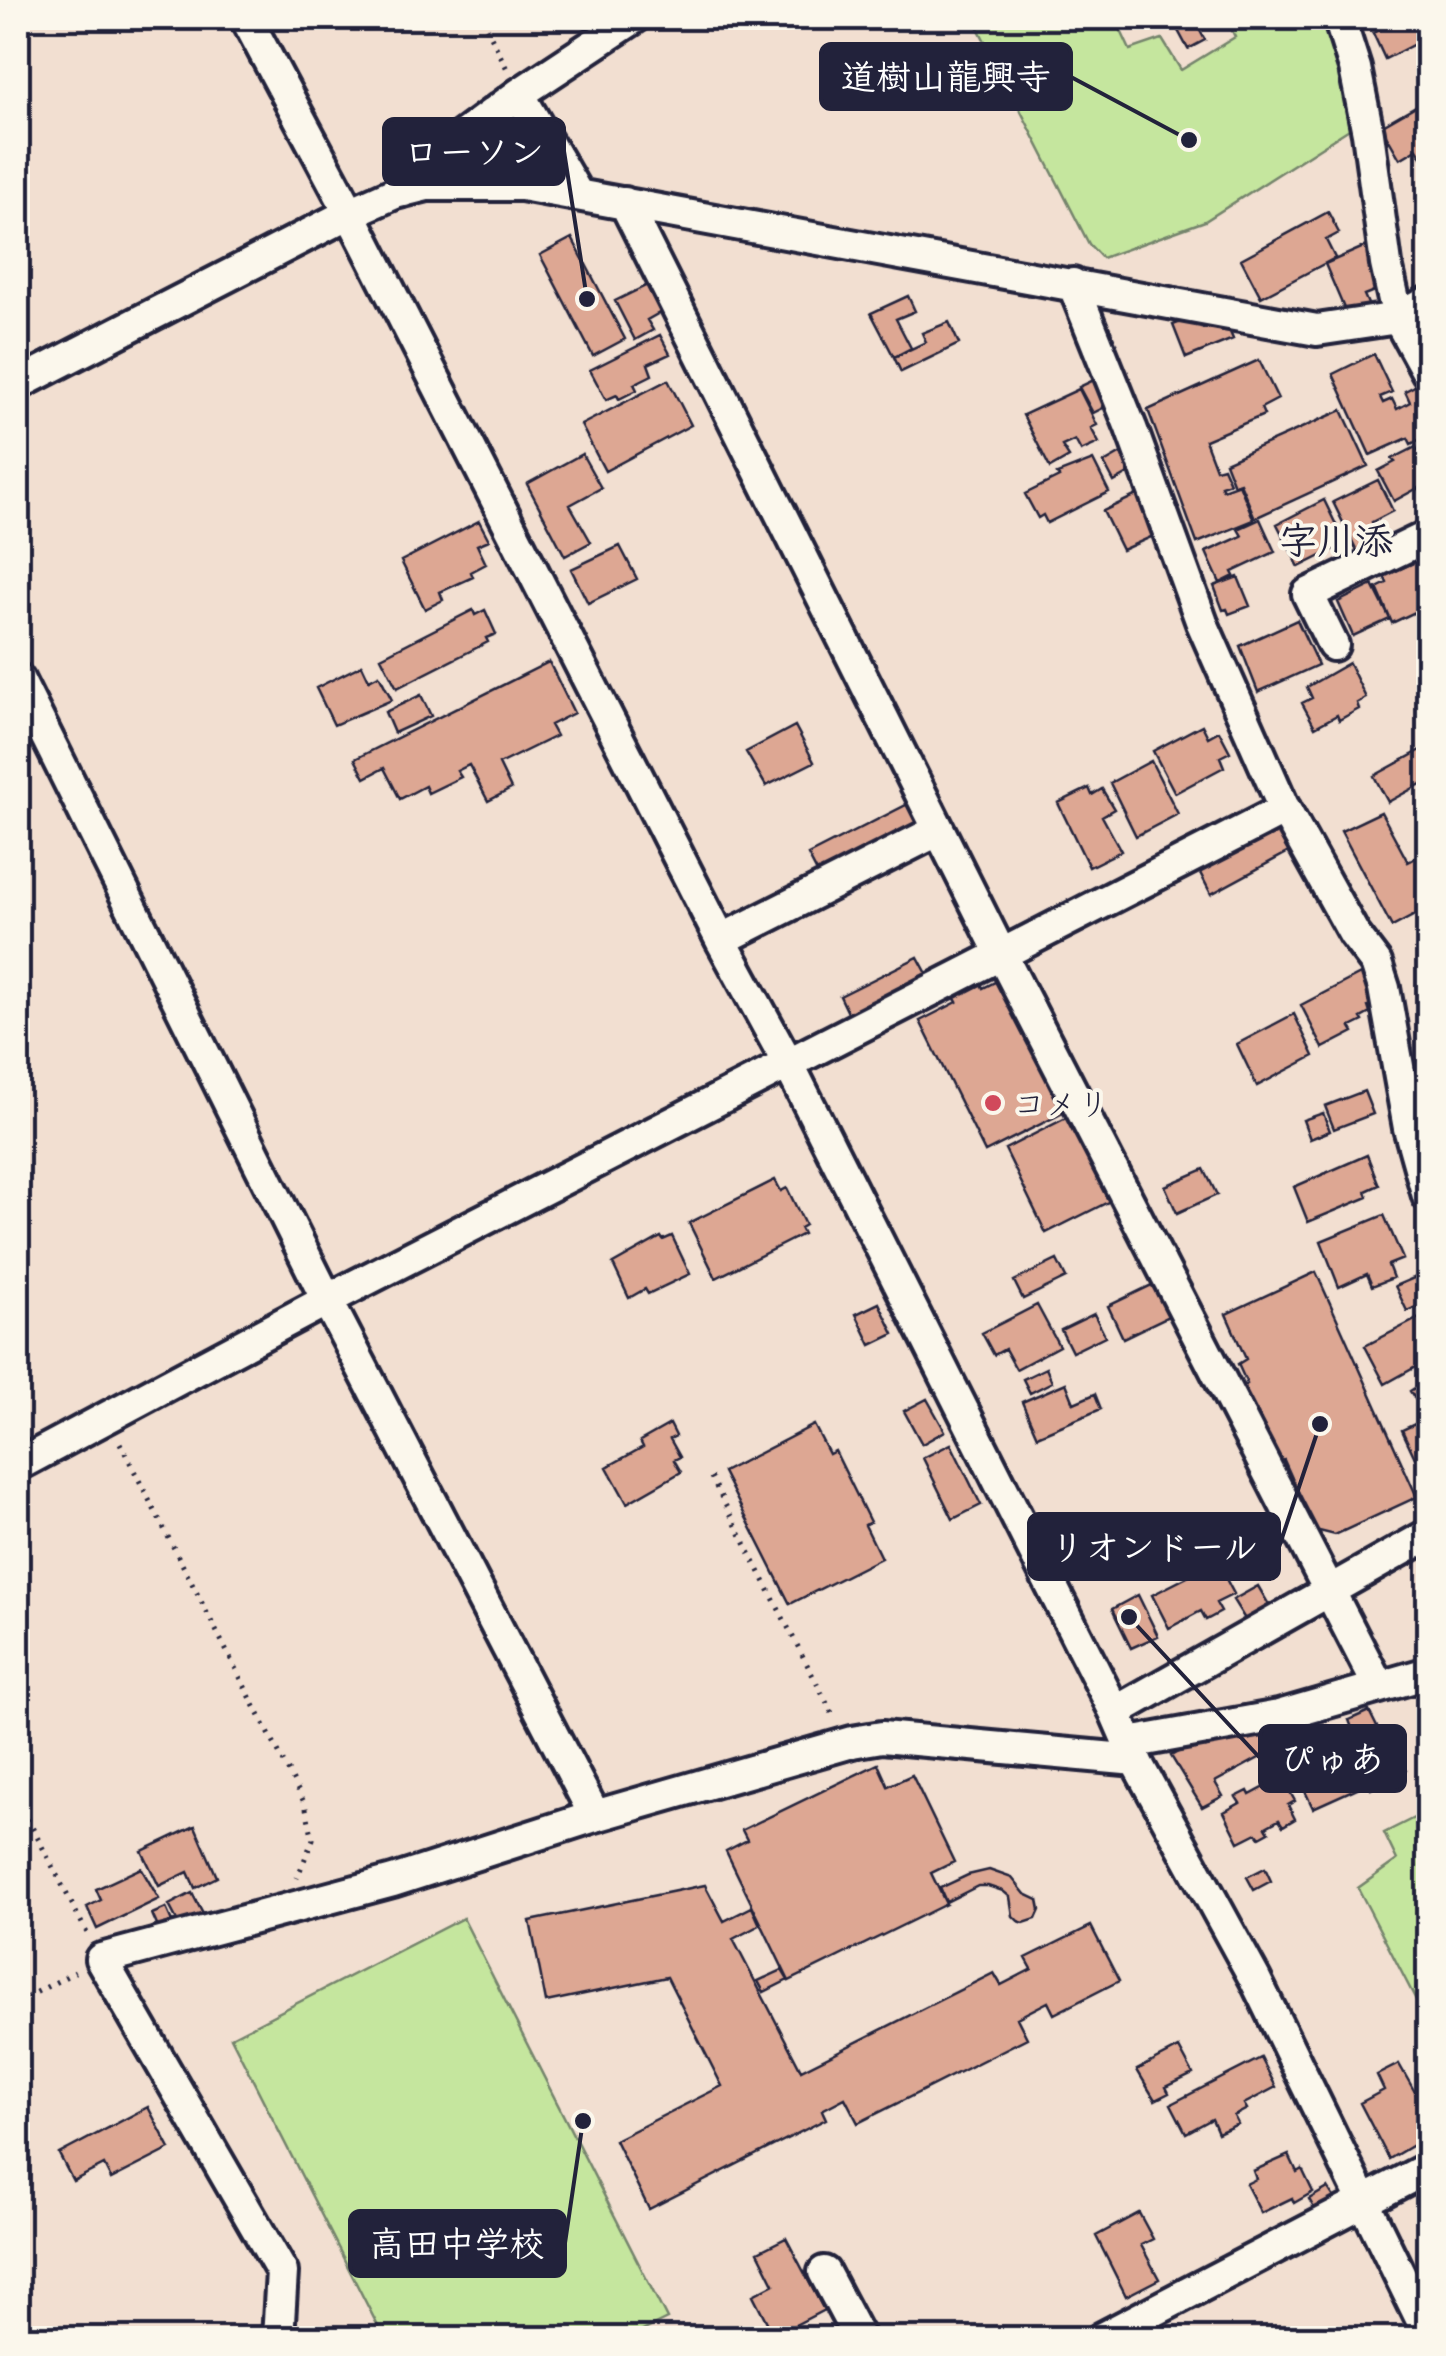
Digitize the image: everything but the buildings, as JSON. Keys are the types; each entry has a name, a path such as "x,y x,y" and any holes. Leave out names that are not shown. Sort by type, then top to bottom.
{"street":[{"path":"246,18 350,212 721,940 790,1065 1133,1751 1255,1979 1428,2332"},
{"path":"404,191 419,168 519,94 634,18"},
{"path":"1339,18 1355,68 1368,133 1386,264 1398,318 1428,373"},
{"path":"519,94 578,194"},
{"path":"18,384 350,212 427,185 522,186 578,194 1317,330 1398,318 1428,302"},
{"path":"624,203 1002,956 1378,1688"},
{"path":"1073,284 1132,428 1202,623 1285,809 1354,934 1376,963 1409,1128 1428,1196"},
{"path":"1333,645 1308,594 1428,536"},
{"path":"18,679 327,1300 595,1816"},
{"path":"18,1466 327,1300 1285,809"},
{"path":"721,940 939,830"},
{"path":"1115,1712 1428,1536"},
{"path":"278,2338 282,2272 101,1959 393,1882 595,1816 847,1743 882,1737 1133,1751 1279,1716 1428,1674"},
{"path":"1102,2338 1428,2168"},
{"path":"824,2272 859,2338"}],"path":[{"path":"482,18 519,94"},
{"path":"107,1418 306,1804 313,1838 297,1878 305,1904"},
{"path":"711,1477 847,1743"},
{"path":"18,1800 101,1959 18,2002"}],"green space":[{"path":"973,18 1115,18 1130,50 1162,39 1181,70 1235,37 1226,18 1322,18 1337,52 1354,126 1205,221 1102,258 1089,244"},
{"path":"1428,1811 1428,1995 1416,2000 1358,1888 1397,1860 1384,1833"},
{"path":"463,1918 667,2319 628,2338 384,2338 231,2037"}],"place":[{"name":"道樹山龍興寺","path":"1189,140"},
{"name":"ローソン","path":"587,299"},
{"name":"コメリ","path":"993,1103"},
{"name":"リオンドール","path":"1320,1424"},
{"name":"ぴゅあ","path":"1129,1617"},
{"name":"高田中学校","path":"583,2121"}],"district":[{"name":"字川添","path":"1336,540"}]}
